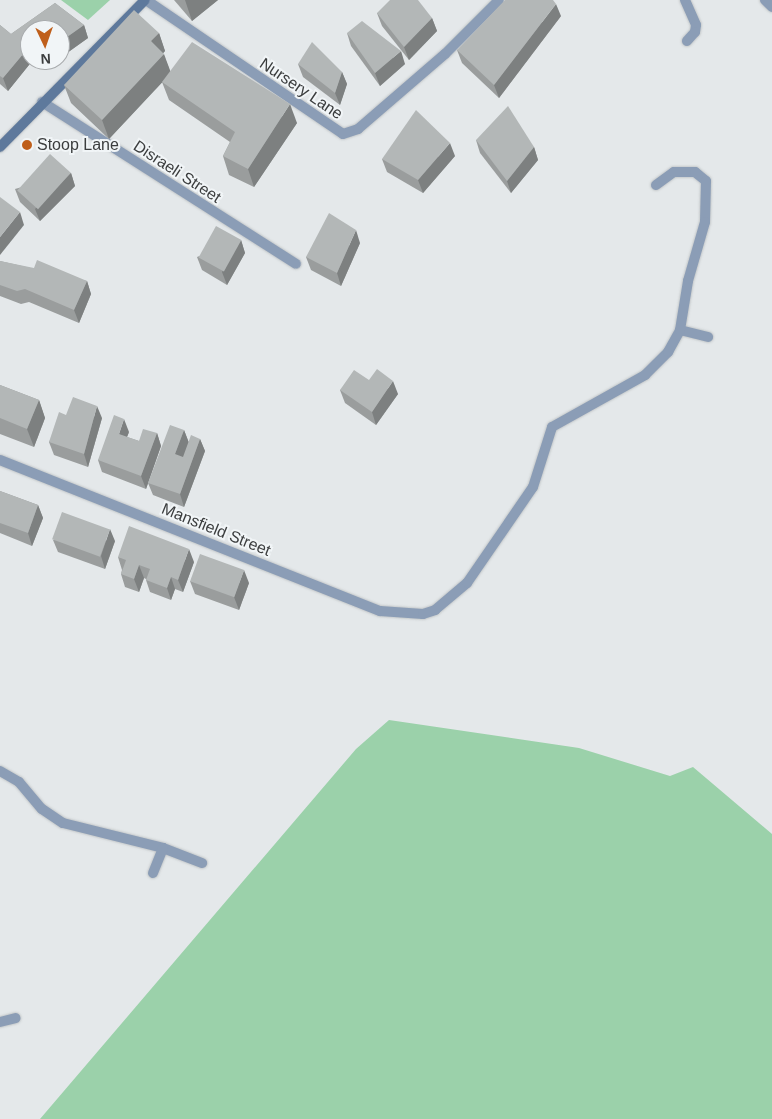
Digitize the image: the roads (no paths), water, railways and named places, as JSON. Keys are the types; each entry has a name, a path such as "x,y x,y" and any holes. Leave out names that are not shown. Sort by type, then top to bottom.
{"street":[{"name":"Nursery Lane","path":"145,0 330,128 343,134 358,129 445,54 499,0"},
{"path":"0,147 42,102 145,0"},
{"path":"685,0 696,25 695,32 687,40"},
{"path":"765,0 772,7"},
{"name":"Disraeli Street","path":"42,102 296,264"},
{"path":"656,185 674,172 694,172 706,180 705,222 688,281 680,330 708,337"},
{"name":"Mansfield Street","path":"0,460 380,611 423,614 434,610 467,583 533,487 552,426 645,375 668,352 680,330"},
{"path":"0,771 19,782 42,809 63,823 163,848 202,863"},
{"path":"153,873 163,848"},
{"path":"0,1022 16,1018"}],"place":[{"name":"Stoop Lane","path":"27,145"}]}
